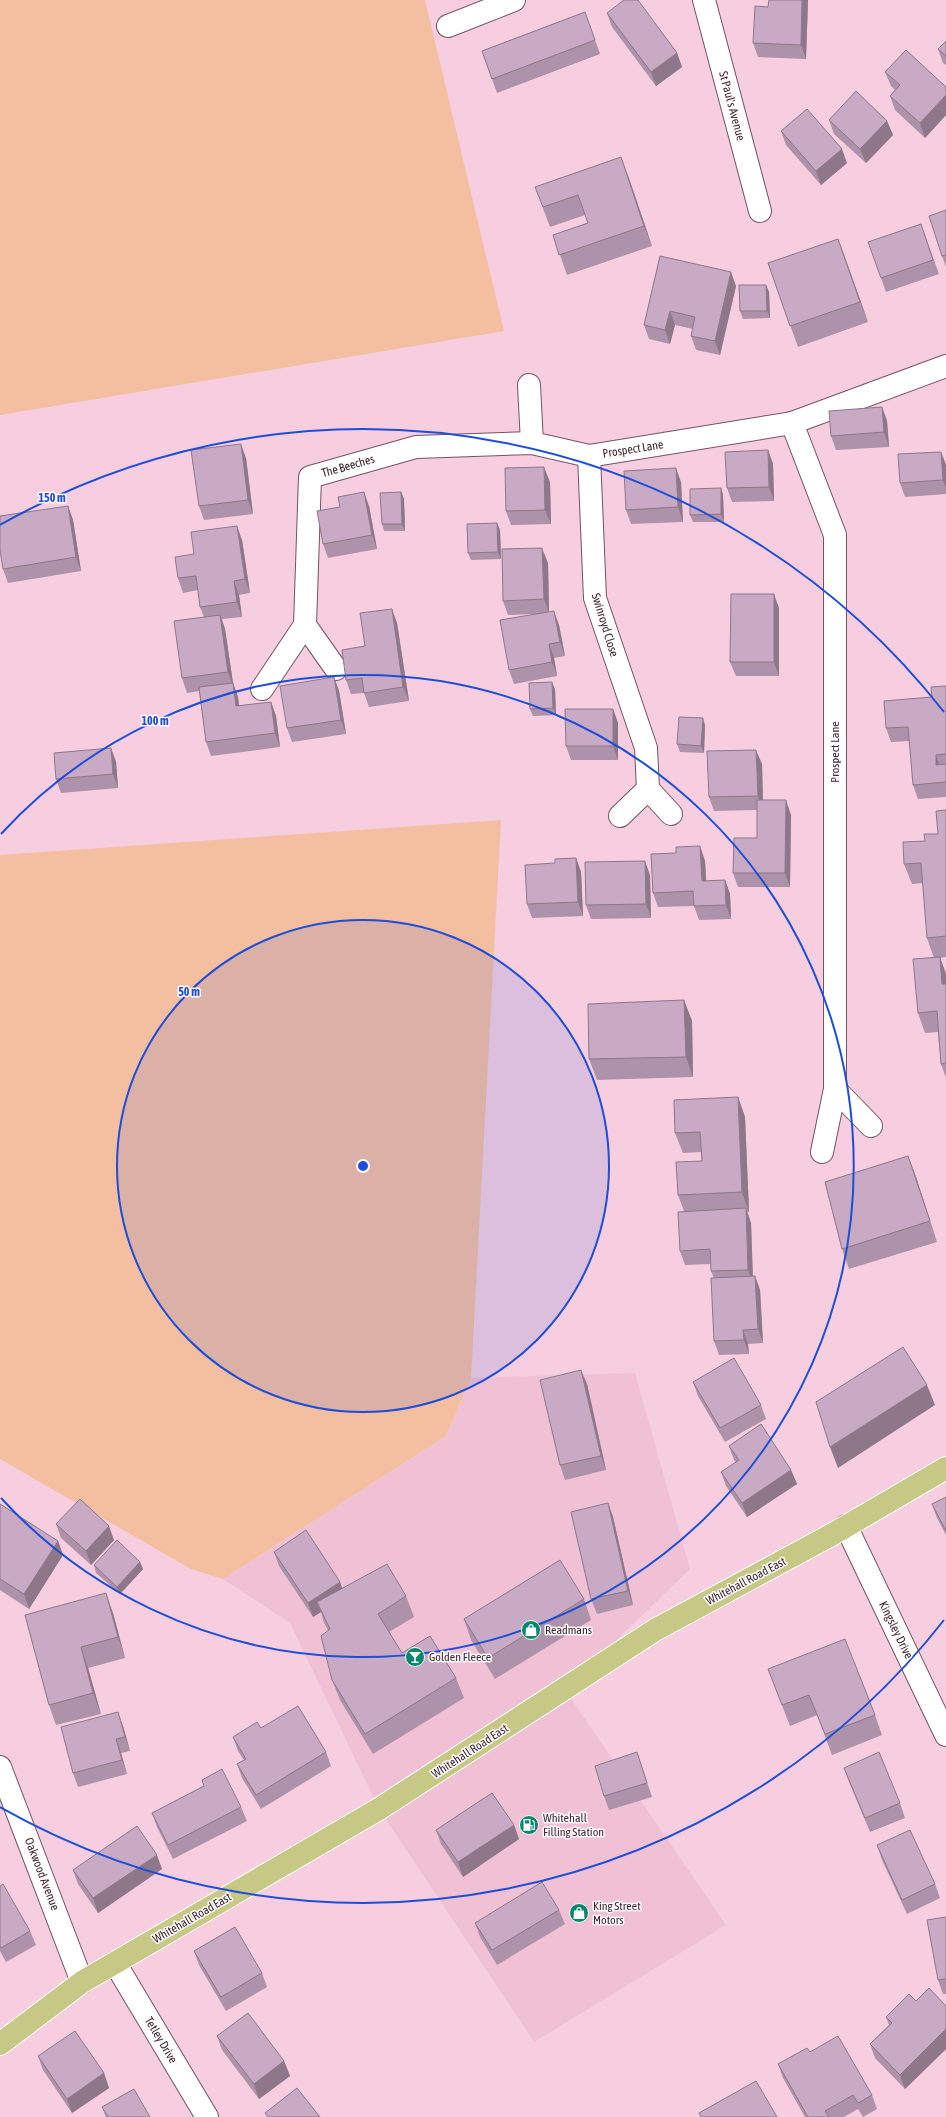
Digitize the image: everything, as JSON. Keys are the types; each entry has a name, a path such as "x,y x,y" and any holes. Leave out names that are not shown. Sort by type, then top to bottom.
{"main road":[{"name":"Whitehall Road East","path":"0,2044 82,1982 379,1809 655,1630 846,1526 946,1468"}],"street":[{"path":"448,26 514,0"},
{"name":"St Paul's Avenue","path":"704,0 760,211"},
{"name":"Prospect Lane","path":"532,443 589,456 792,422 946,366"},
{"path":"529,385 532,443"},
{"name":"Prospect Lane","path":"792,422 835,535 835,1089 822,1152"},
{"name":"The Beeches","path":"305,625 310,477 416,447 532,443"},
{"name":"Swinroyd Close","path":"589,456 595,598 646,748 648,789"},
{"path":"262,689 305,625 336,669"},
{"path":"620,816 648,789 671,814"},
{"path":"835,1089 872,1126"},
{"name":"Kingsley Drive","path":"846,1526 946,1735"},
{"name":"Oakwood Avenue","path":"0,1766 82,1982"},
{"name":"Tetley Drive","path":"115,1963 208,2117"}],"shaded area":[{"path":"0,0 425,0 504,331 0,415"},
{"path":"501,820 471,1378 446,1436 223,1579 191,1569 0,1459 0,855"},
{"path":"635,1373 690,1569 565,1690 726,1925 534,2042 379,1809 290,1623 223,1579 446,1436 471,1378"}],"building":[{"path":"624,0 638,0 677,53 651,72 607,13"},
{"path":"769,0 802,0 801,45 753,43 755,6 768,7"},
{"path":"585,12 595,40 492,79 482,51"},
{"path":"946,41 946,56 938,49"},
{"path":"906,50 946,87 946,95 920,123 890,96 900,85 885,72"},
{"path":"856,91 887,121 860,149 829,120"},
{"path":"807,109 842,149 816,171 781,131"},
{"path":"621,157 644,226 559,255 553,235 588,223 578,195 543,207 535,187"},
{"path":"946,210 946,255 942,256 929,216"},
{"path":"921,224 933,260 881,278 868,242"},
{"path":"838,239 860,302 790,326 768,263"},
{"path":"660,256 731,272 715,341 691,336 695,317 670,311 665,330 644,325"},
{"path":"739,285 766,285 767,311 740,311"},
{"path":"882,407 884,432 831,436 829,411"},
{"path":"241,444 248,500 199,506 191,450"},
{"path":"768,450 769,487 727,488 725,452"},
{"path":"941,452 943,480 900,483 898,454"},
{"path":"544,467 545,510 506,511 505,468"},
{"path":"676,468 678,507 626,510 624,471"},
{"path":"721,488 721,514 690,515 690,489"},
{"path":"364,492 372,535 323,544 317,511 340,507 338,497"},
{"path":"401,492 402,524 382,524 380,493"},
{"path":"68,506 76,557 3,569 0,550 0,516"},
{"path":"497,523 498,552 468,553 467,524"},
{"path":"237,526 245,579 234,581 237,602 200,607 196,576 178,578 175,557 194,554 191,532"},
{"path":"542,548 544,599 503,601 502,549"},
{"path":"731,594 774,594 774,662 730,662"},
{"path":"392,609 403,687 364,693 362,678 346,680 342,650 365,646 360,613"},
{"path":"554,611 560,642 549,644 552,662 509,670 500,620"},
{"path":"220,615 228,672 182,678 174,621"},
{"path":"334,677 341,720 287,728 280,686"},
{"path":"552,682 553,708 530,709 529,683"},
{"path":"233,683 236,706 271,702 275,733 206,742 199,687"},
{"path":"946,686 946,754 936,755 936,765 946,764 946,782 913,785 908,727 886,728 884,701 932,697 931,687"},
{"path":"565,709 613,709 613,746 566,746"},
{"path":"679,717 703,718 701,746 677,744"},
{"path":"111,748 113,774 56,779 54,753"},
{"path":"756,750 758,796 709,797 707,751"},
{"path":"757,800 786,800 785,873 733,873 734,838 757,838"},
{"path":"946,810 946,936 927,938 921,863 904,864 903,842 925,841 924,834 938,834 936,811"},
{"path":"700,846 702,881 725,880 726,905 694,906 693,891 653,893 651,854 676,853 676,847"},
{"path":"576,858 578,902 527,904 525,865 555,863 555,859"},
{"path":"645,861 646,904 586,905 585,862"},
{"path":"940,957 942,984 946,984 946,1063 941,1064 937,1011 918,1013 913,959"},
{"path":"684,1000 686,1057 589,1059 588,1004"},
{"path":"738,1097 742,1192 678,1195 676,1162 702,1161 700,1132 675,1133 674,1100"},
{"path":"908,1156 930,1221 842,1249 825,1182"},
{"path":"746,1208 748,1270 711,1271 710,1249 680,1251 678,1212"},
{"path":"755,1276 758,1329 743,1330 744,1340 714,1341 711,1278"},
{"path":"903,1347 927,1385 830,1447 816,1402"},
{"path":"734,1358 761,1405 720,1428 693,1382"},
{"path":"581,1370 601,1456 560,1465 540,1380"},
{"path":"761,1424 791,1470 742,1503 721,1472 739,1460 729,1446"},
{"path":"946,1497 946,1531 932,1504"},
{"path":"80,1499 109,1526 86,1551 56,1524"},
{"path":"608,1503 628,1591 591,1599 571,1512"},
{"path":"0,1504 58,1541 24,1594 0,1579"},
{"path":"306,1530 340,1582 308,1603 274,1552"},
{"path":"117,1540 140,1562 117,1587 94,1565"},
{"path":"560,1560 584,1599 488,1658 464,1619"},
{"path":"387,1564 406,1596 378,1614 402,1653 430,1636 456,1678 365,1734 332,1680 321,1636 330,1629 317,1602"},
{"path":"106,1593 118,1637 81,1647 93,1693 49,1705 25,1615"},
{"path":"845,1639 875,1715 825,1734 809,1695 782,1705 768,1669"},
{"path":"298,1706 326,1752 256,1795 237,1764 246,1759 233,1737 257,1722 261,1728"},
{"path":"118,1712 125,1737 116,1739 122,1760 73,1773 61,1727"},
{"path":"637,1752 647,1783 604,1796 595,1766"},
{"path":"879,1752 900,1803 865,1818 844,1768"},
{"path":"222,1769 241,1807 168,1845 152,1813 204,1786 202,1780"},
{"path":"492,1793 514,1825 458,1862 436,1830"},
{"path":"137,1826 157,1855 93,1898 73,1870"},
{"path":"910,1830 935,1884 902,1900 877,1845"},
{"path":"542,1882 559,1910 492,1950 475,1923"},
{"path":"3,1884 30,1931 1,1948 0,1886"},
{"path":"946,1917 946,1979 938,1980 927,1920"},
{"path":"235,1927 262,1973 221,1997 194,1951"},
{"path":"929,1988 946,2006 946,2029 900,2075 870,2044 892,2023 886,2017 909,1994 916,2001"},
{"path":"248,2013 284,2061 254,2084 217,2036"},
{"path":"75,2031 104,2073 67,2099 38,2056"},
{"path":"838,2036 872,2095 858,2103 853,2095 825,2111 829,2117 808,2117 778,2064 807,2048 810,2052"},
{"path":"756,2081 777,2117 701,2117 699,2113"},
{"path":"297,2088 320,2117 268,2117 265,2113"},
{"path":"134,2089 150,2117 108,2117 102,2107"}],"place":[{"name":"Readmans","path":"531,1630"},
{"name":"Golden Fleece","path":"415,1657"},
{"name":"Whitehall Filling Station","path":"529,1825"},
{"name":"King Street Motors","path":"579,1913"}]}
